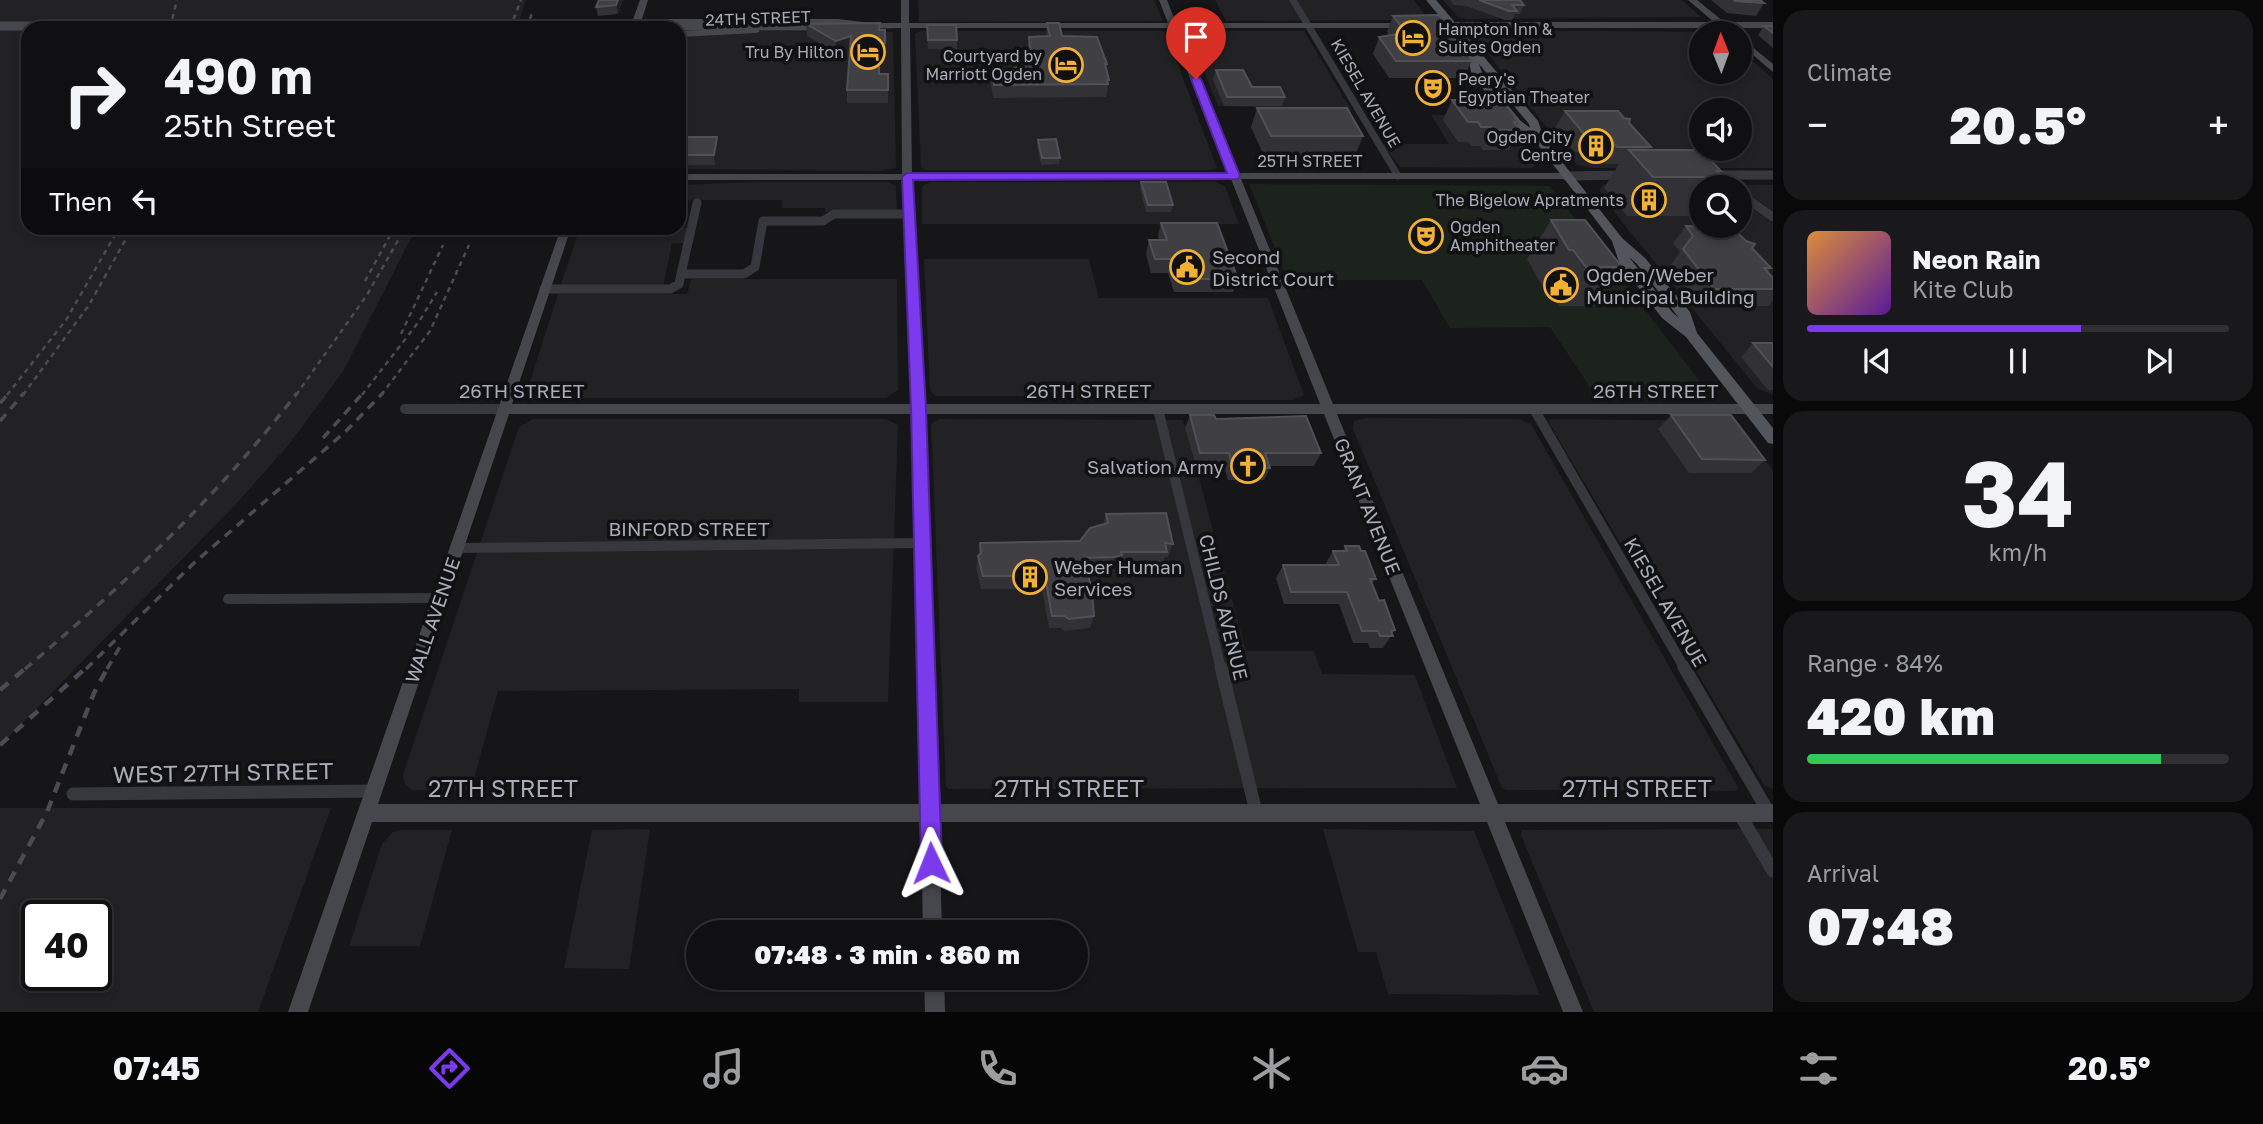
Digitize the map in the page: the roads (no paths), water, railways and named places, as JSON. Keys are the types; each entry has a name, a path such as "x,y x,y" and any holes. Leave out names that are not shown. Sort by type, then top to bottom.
{"main road":[{"path":"1431,0 1534,123 1539,139 1618,241 1623,259 1667,315 1691,334 1773,439"}],"street":[{"path":"637,21 644,0"},
{"path":"905,0 907,177 918,409 933,920"},
{"name":"GRANT AVENUE","path":"1163,0 1573,1012"},
{"name":"KIESEL AVENUE","path":"1293,0 1398,176"},
{"path":"1692,0 1717,21"},
{"name":"24TH STREET","path":"686,24 838,22 880,26"},
{"name":"24TH STREET","path":"686,26 1414,25"},
{"path":"1427,25 1689,25"},
{"path":"1752,25 1773,25"},
{"name":"24TH STREET","path":"0,26 21,26"},
{"name":"24TH STREET","path":"686,34 838,30 880,26"},
{"path":"1752,51 1773,69"},
{"name":"25TH STREET","path":"686,177 1642,176"},
{"path":"1752,176 1773,176"},
{"path":"1752,202 1773,217"},
{"path":"544,289 670,289 679,284 697,203"},
{"path":"681,274 744,274 751,271 755,267 763,221 823,221 834,214 909,214"},
{"name":"WALL AVENUE","path":"298,1012 563,235"},
{"name":"26TH STREET","path":"405,409 1773,409"},
{"name":"CHILDS AVENUE","path":"1158,409 1256,813"},
{"name":"KIESEL AVENUE","path":"1534,409 1771,813"},
{"name":"BINFORD STREET","path":"456,548 922,543"},
{"path":"228,599 439,598"},
{"name":"WEST 27TH STREET","path":"73,794 373,791"},
{"name":"27TH STREET","path":"366,813 1771,813"},
{"path":"1739,813 1773,871"},
{"path":"934,990 935,1012"}],"railway":[{"path":"172,21 177,0"},
{"path":"513,21 521,0"},
{"path":"529,21 532,13"},
{"path":"7,395 66,320 115,235"},
{"path":"23,395 89,305 128,235"},
{"path":"365,281 390,235"},
{"path":"296,395 367,295 401,235"},
{"path":"401,334 443,245"},
{"path":"381,395 430,331 469,245"},
{"path":"362,395 420,320 437,292"},
{"path":"0,403 9,393"},
{"path":"0,421 24,393"},
{"path":"25,669 98,605 168,538 235,468 297,393"},
{"path":"323,438 363,393"},
{"path":"86,669 194,563 345,432 383,393"},
{"path":"107,669 121,645"},
{"path":"0,690 27,667"},
{"path":"0,745 87,667"},
{"path":"0,899 47,812 94,693 108,667"}],"place":[{"name":"Hampton Inn & Suites Ogden","path":"1413,38"},
{"name":"Tru By Hilton","path":"868,52"},
{"name":"Courtyard by Marriott Ogden","path":"1066,65"},
{"name":"Peery's Egyptian Theater","path":"1433,88"},
{"name":"Ogden City Centre","path":"1596,146"},
{"name":"The Bigelow Apratments","path":"1649,200"},
{"name":"Ogden Amphitheater","path":"1426,236"},
{"name":"Second District Court","path":"1187,267"},
{"name":"Ogden/Weber Municipal Building","path":"1561,285"},
{"name":"Salvation Army","path":"1248,466"},
{"name":"Weber Human Services","path":"1030,577"}]}
